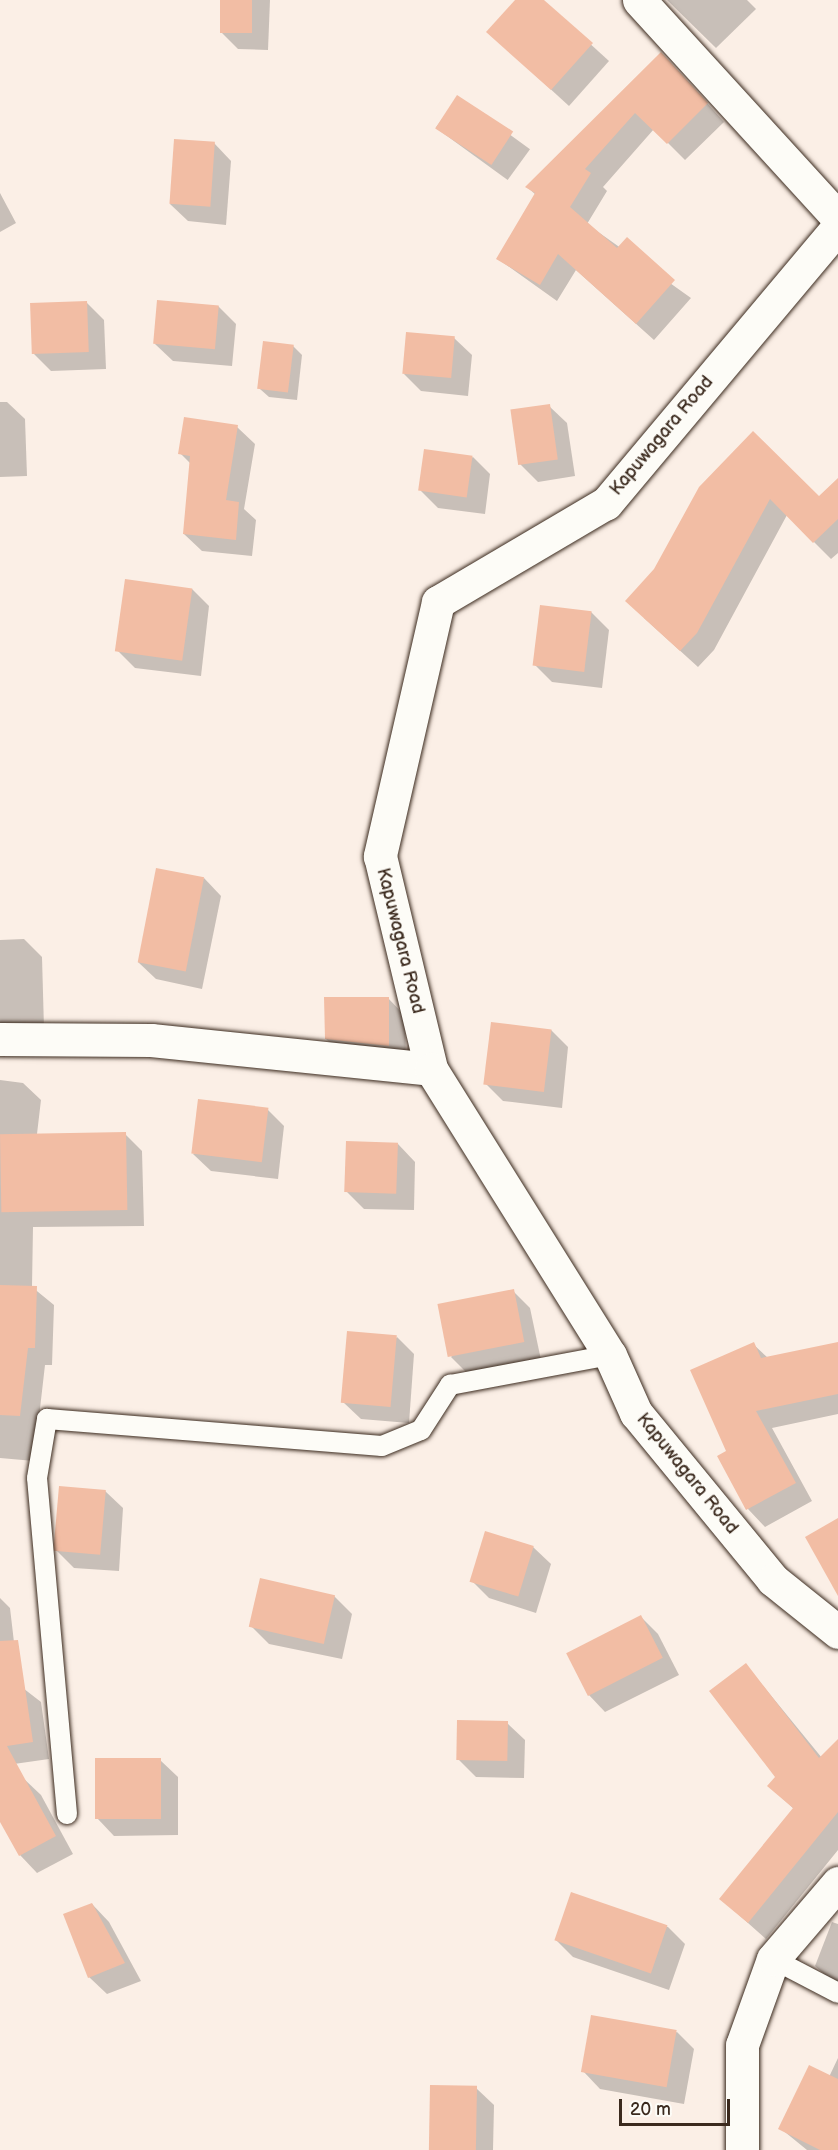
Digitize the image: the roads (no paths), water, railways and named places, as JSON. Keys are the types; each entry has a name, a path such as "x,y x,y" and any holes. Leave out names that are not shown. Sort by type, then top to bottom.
{"street":[{"path":"639,0 838,218"},
{"name":"Kapuwagara Road","path":"838,227 606,503 438,602 380,856 431,1069 610,1355 636,1413 773,1580 838,1632"},
{"path":"0,1039 151,1040 431,1069"},
{"path":"742,2150 742,2045 773,1959 838,1883"}],"lane":[{"path":"67,1814 37,1478 47,1419 382,1446 421,1431 450,1385 610,1355"},
{"path":"773,1959 838,1993"}]}
